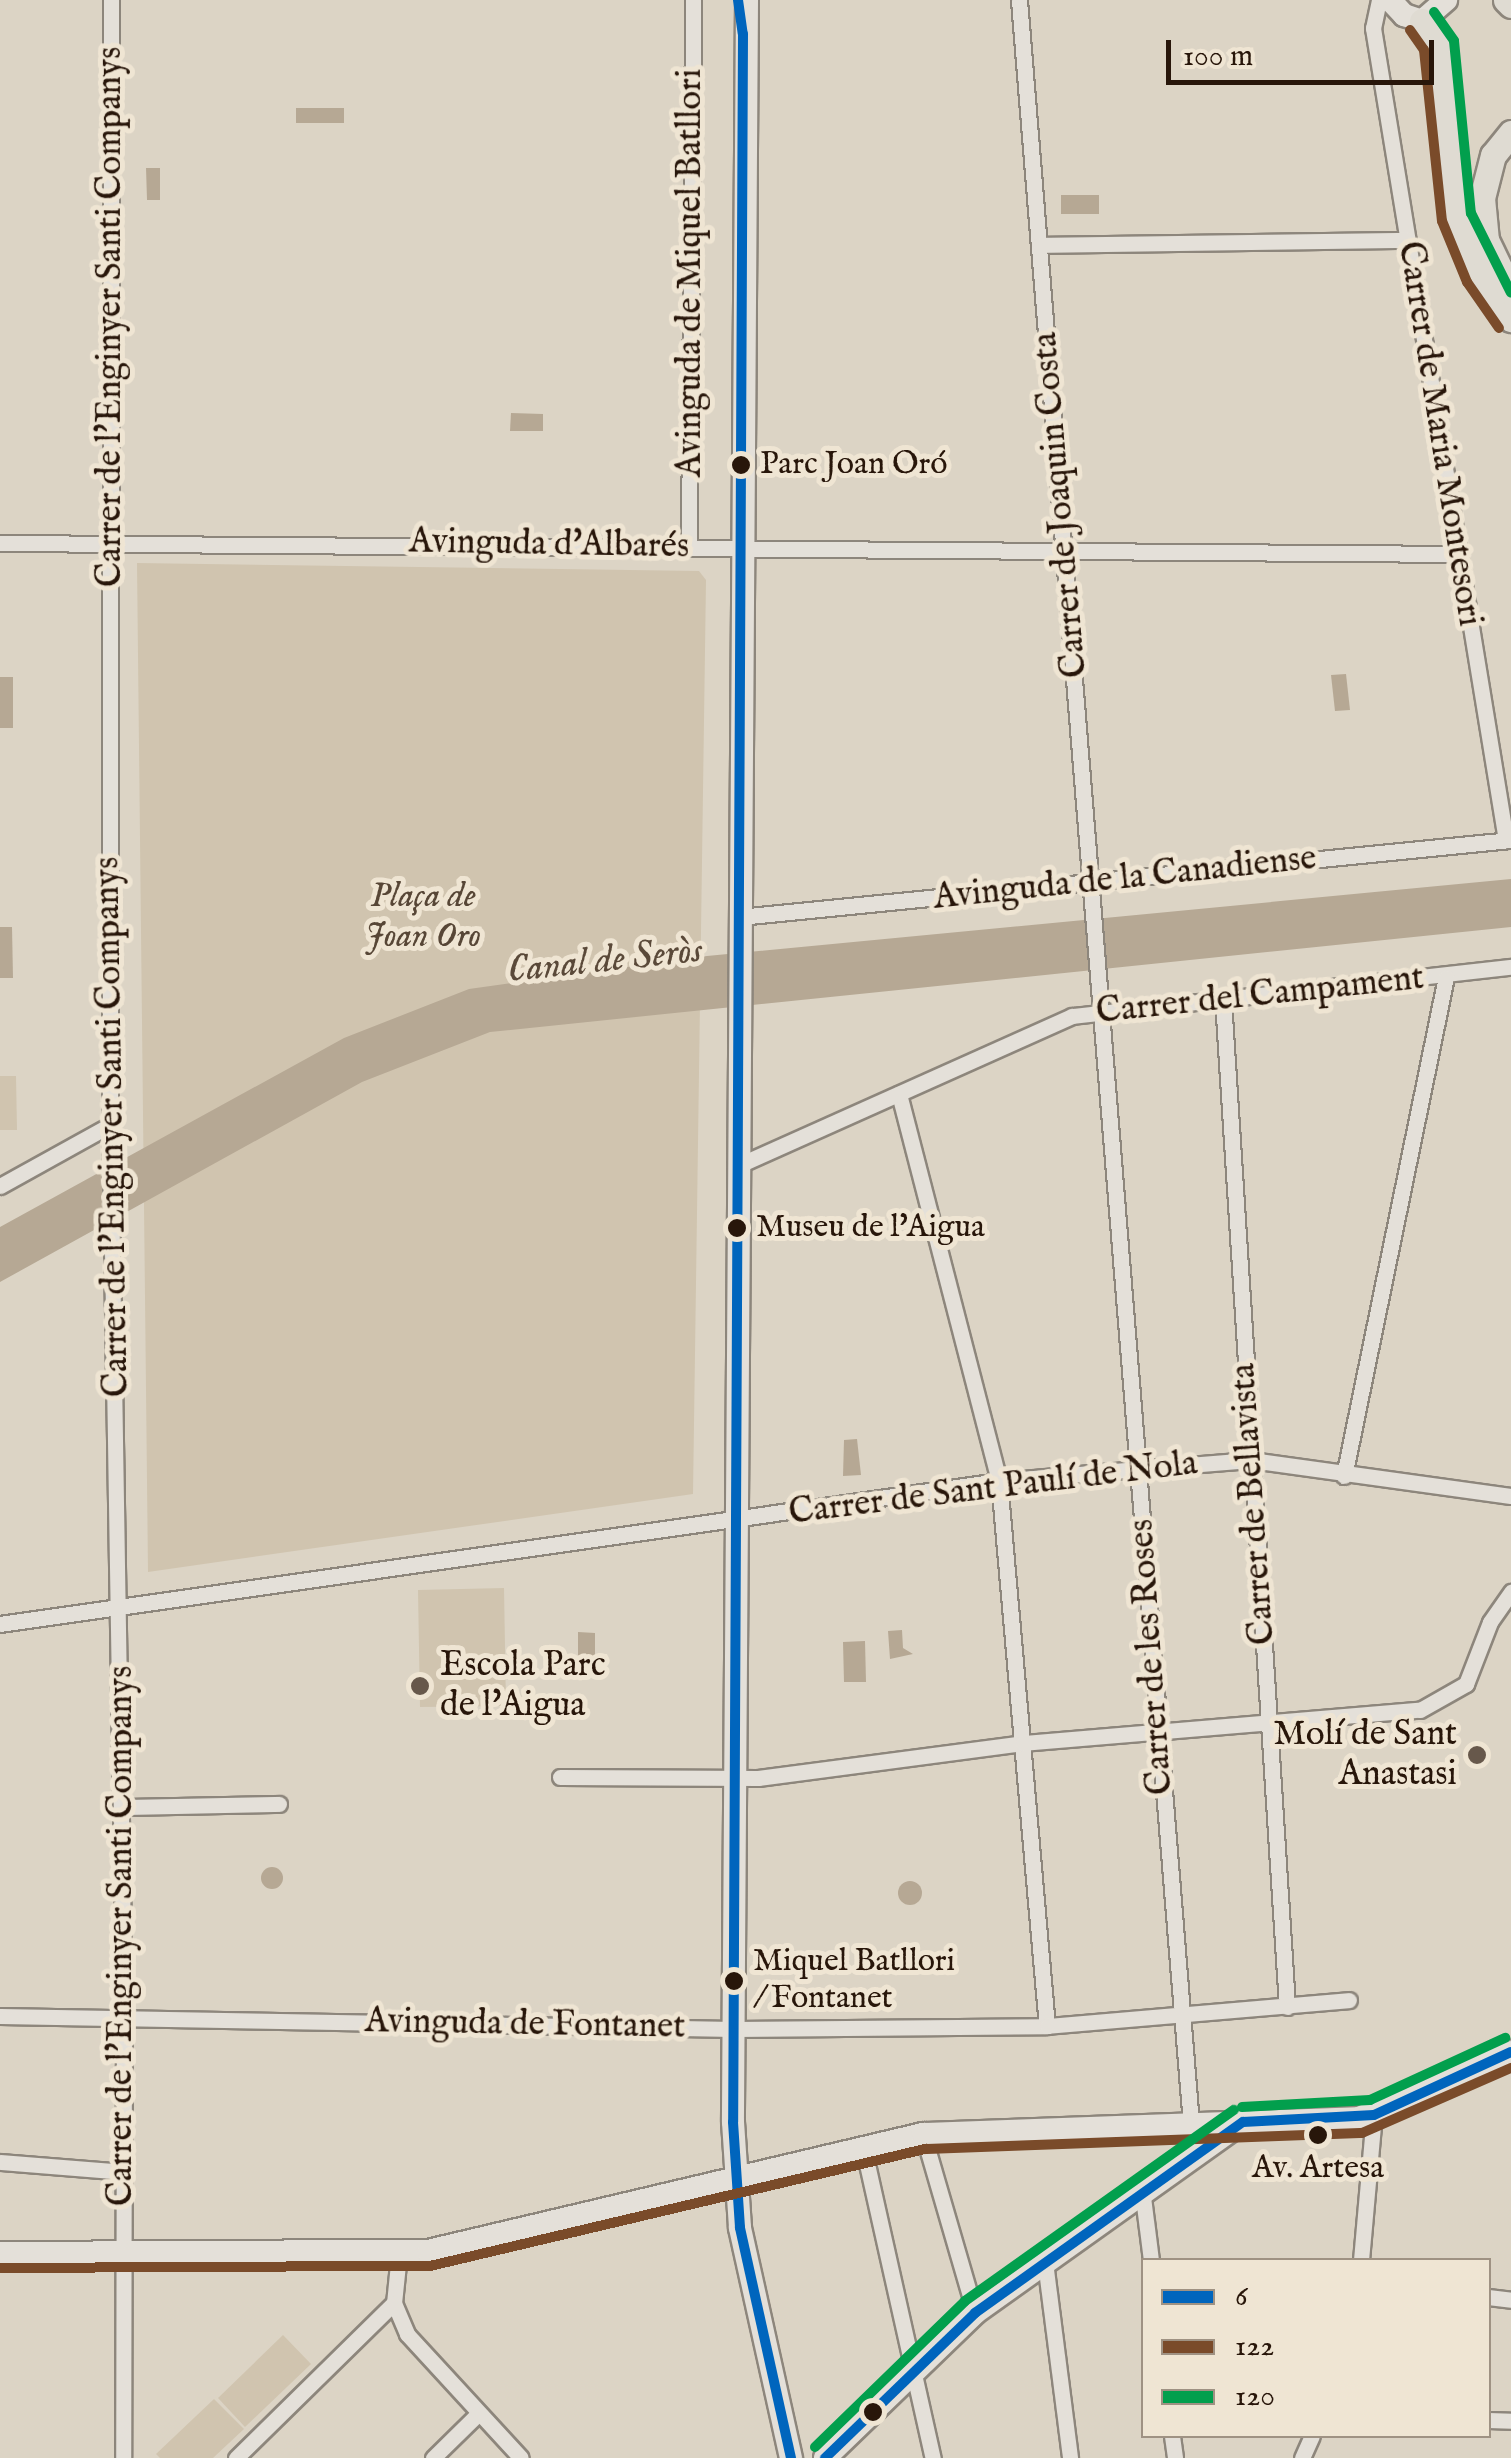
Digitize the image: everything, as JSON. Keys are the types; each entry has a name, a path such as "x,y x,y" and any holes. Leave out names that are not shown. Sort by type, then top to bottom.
{"main road":[{"path":"1398,8 1446,0"},
{"name":"Avinguda de Miquel Batllori","path":"739,1165 742,6"},
{"path":"1398,8 1439,44 1456,217 1480,275 1511,319"},
{"path":"1511,133 1493,155 1482,198 1486,240 1511,292"},
{"path":"739,1165 736,2176 740,2228 790,2458"},
{"path":"0,2253 399,2254 501,2237 736,2176 923,2134 1374,2115 1511,2052"},
{"path":"825,2458 975,2313 1143,2197 1243,2122"}],"street":[{"name":"Carrer de l'Enginyer Santi Companys","path":"111,0 110,1153 120,1606 123,2458"},
{"name":"Avinguda de Miquel Batllori","path":"689,546 692,0"},
{"name":"Carrer de Joaquin Costa","path":"1018,0 1102,1011"},
{"name":"Carrer de Maria Montesori","path":"1398,8 1372,28 1508,840"},
{"path":"1040,245 1407,240"},
{"name":"Avinguda d'Albarés","path":"0,543 1458,554"},
{"name":"Avinguda de la Canadiense","path":"739,917 1508,840"},
{"name":"Carrer del Campament","path":"739,1165 1072,1016 1511,967"},
{"path":"1344,1476 1446,977"},
{"name":"Carrer de Bellavista","path":"1222,1000 1286,2007"},
{"name":"Carrer de les Roses","path":"1102,1011 1191,2123"},
{"path":"900,1094 999,1481 1047,2026"},
{"path":"0,1186 110,1124"},
{"name":"Carrer de Sant Paulí de Nola","path":"0,1624 999,1481 1137,1469 1251,1460 1344,1476 1511,1496"},
{"path":"560,1778 736,1778 1024,1743 1420,1710 1466,1684 1490,1622 1511,1592"},
{"path":"122,1807 279,1804"},
{"name":"Avinguda de Fontanet","path":"0,2016 734,2029 1047,2026 1348,2000"},
{"path":"1361,2258 1374,2115"},
{"path":"923,2134 975,2313"},
{"path":"864,2146 933,2458"},
{"path":"0,2162 124,2172"},
{"path":"1143,2197 1151,2258"},
{"path":"399,2254 394,2303 407,2334 522,2458"},
{"path":"1045,2262 1070,2458"},
{"path":"236,2458 394,2303"},
{"path":"433,2458 479,2413"}],"green space":[{"name":"Plaça de Joan Oro","path":"137,563 699,571 706,580 693,1494 148,1572"},
{"path":"0,1076 16,1076 17,1130 0,1130"},
{"path":"504,1588 506,1706 420,1707 418,1590"},
{"path":"283,2335 311,2364 245,2427 218,2398"},
{"path":"214,2399 244,2429 213,2458 160,2458 156,2454"}],"shaded area":[{"path":"296,108 344,108 344,123 296,123"},
{"path":"146,168 160,168 160,200 147,200"},
{"path":"1061,195 1099,195 1099,214 1061,214"},
{"path":"511,413 543,414 543,431 510,431"},
{"path":"1346,674 1350,710 1335,711 1331,675"},
{"path":"0,677 13,677 13,728 0,728"},
{"path":"1511,879 1511,927 490,1032 362,1082 0,1282 0,1227 344,1038 469,989 707,956"},
{"path":"0,927 12,927 13,978 0,978"},
{"path":"857,1439 861,1475 843,1476 844,1440"},
{"path":"902,1630 903,1648 913,1654 890,1659 888,1631"},
{"path":"578,1632 595,1633 595,1676 578,1675"},
{"path":"865,1641 866,1682 844,1682 843,1642"},
{"path":"268,1867 276,1867 283,1878 276,1889 268,1889 261,1882 261,1874"},
{"path":"910,1881 922,1893 910,1905 898,1893"}],"transit line":[{"name":"6","path":"738,0 743,34 733,2122 740,2228 791,2458"},
{"name":"120","path":"1434,12 1454,41 1471,213 1511,293"},
{"name":"122","path":"1410,30 1424,50 1442,221 1467,282 1499,328"},
{"name":"120","path":"1242,2107 1370,2100 1505,2038"},
{"name":"6","path":"1243,2122 1374,2115 1511,2052"},
{"name":"122","path":"0,2268 430,2266 925,2149 1362,2133 1511,2068"},
{"name":"120","path":"815,2447 965,2301 1234,2110"},
{"name":"6","path":"825,2458 975,2313 1243,2122"}],"place":[{"name":"Parc Joan Oró","path":"741,465"},
{"name":"Museu de l'Aigua","path":"737,1228"},
{"name":"Escola Parc de l'Aigua","path":"420,1686"},
{"name":"Molí de Sant Anastasi","path":"1477,1755"},
{"name":"Miquel Batllori / Fontanet","path":"734,1981"},
{"name":"Av. Artesa","path":"1318,2135"}],"water label":[{"name":"Canal de Seròs","path":"605,962"}]}
